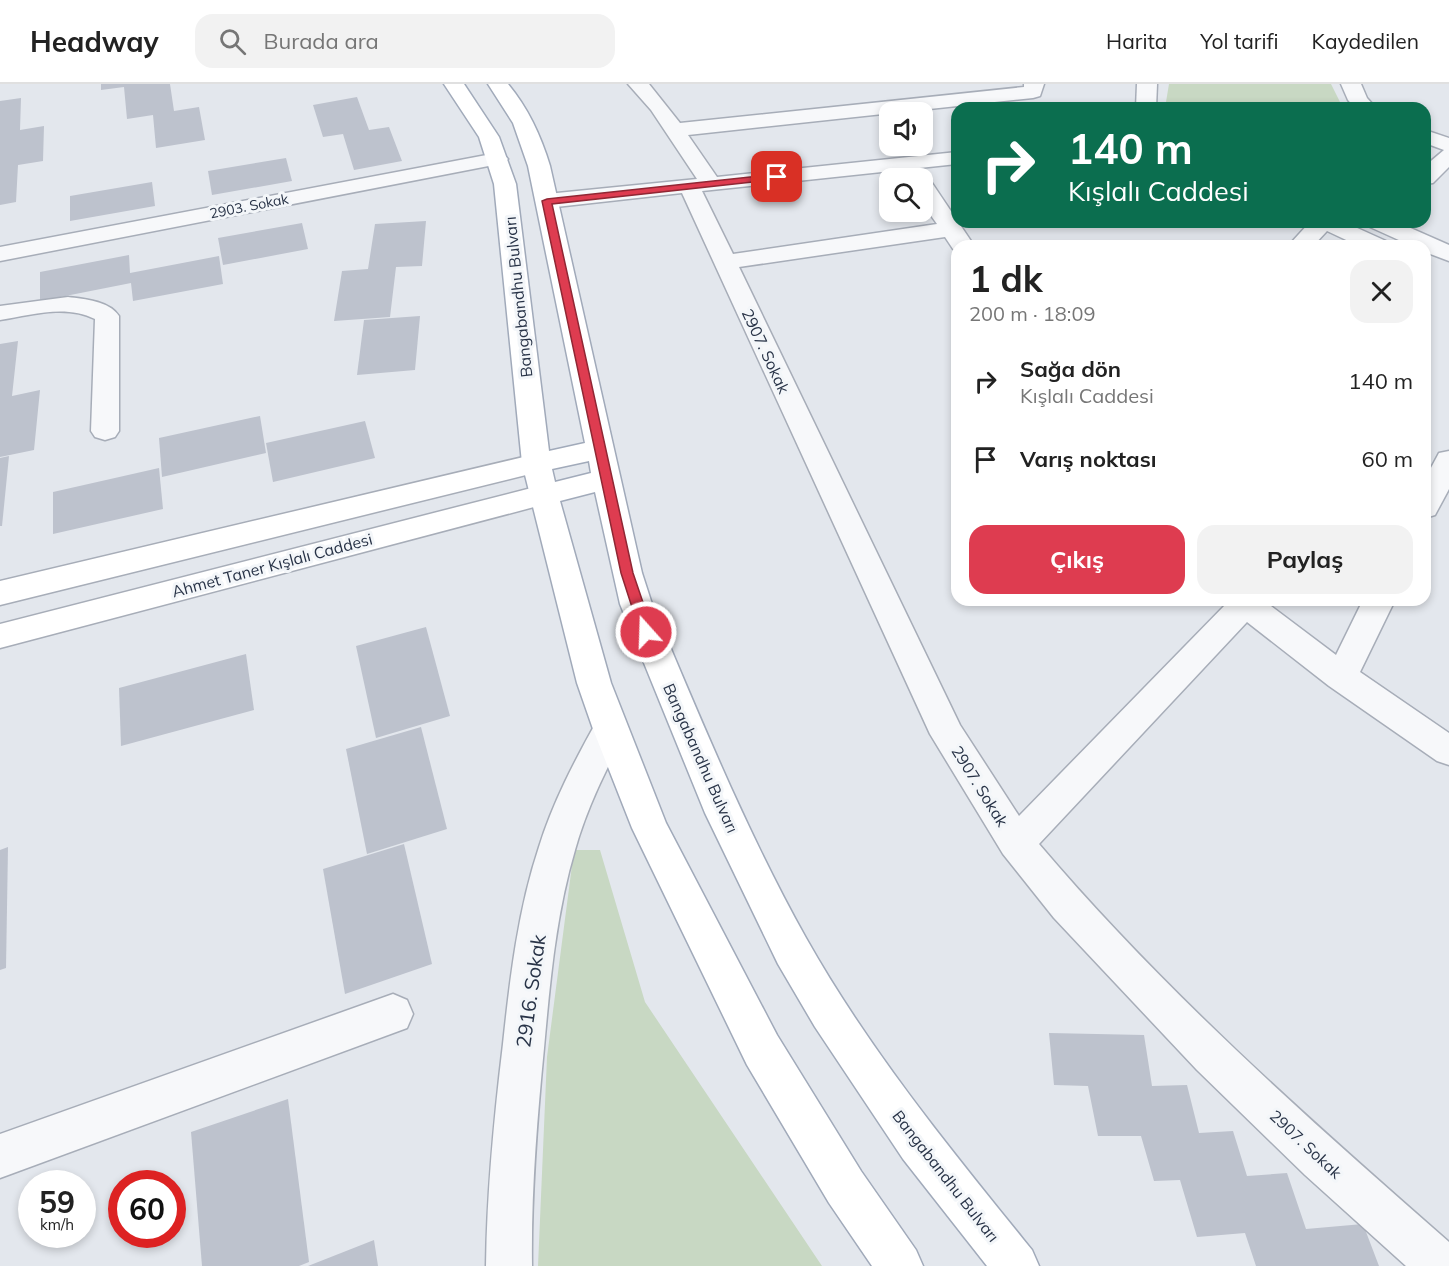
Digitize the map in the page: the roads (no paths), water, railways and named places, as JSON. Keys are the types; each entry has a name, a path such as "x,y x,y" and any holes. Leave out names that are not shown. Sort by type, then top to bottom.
{"main road":[{"name":"Bangabandhu Bulvarı","path":"454,84 477,116 497,159 505,184 536,463 594,683 610,729 650,828 762,1050 845,1187 900,1266"},
{"name":"Bangabandhu Bulvarı","path":"498,84 518,112 531,138 547,201 627,573 646,632 723,813 792,951 829,1013 918,1144 1016,1266"},
{"name":"Ahmet Taner Kışlalı Caddesi","path":"0,593 536,463 604,464"},
{"name":"Ahmet Taner Kışlalı Caddesi","path":"0,636 543,495 604,464"}],"street":[{"name":"2907. Sokak","path":"638,84 658,106 674,130 700,185 724,262 946,734 1016,843 1068,906 1212,1055 1321,1159 1441,1266"},
{"path":"674,130 872,107 1033,92 1034,84"},
{"path":"1146,102 1147,84"},
{"path":"1351,84 1360,102"},
{"path":"858,92 872,107"},
{"path":"1431,138 1449,145"},
{"path":"1431,172 1449,155"},
{"name":"2903. Sokak","path":"0,254 497,159"},
{"path":"923,168 951,160"},
{"path":"547,201 700,185 879,173"},
{"path":"724,262 957,238 933,202"},
{"path":"1306,240 1318,228"},
{"path":"1338,228 1364,240"},
{"path":"1387,228 1403,240"},
{"path":"0,313 64,304 86,307 107,316 105,431"},
{"path":"1431,496 1449,460"},
{"path":"1016,843 1239,606"},
{"path":"1248,606 1341,677 1449,751"},
{"path":"1341,677 1376,606"},
{"name":"2916. Sokak","path":"509,1266 516,1107 529,988 537,941 556,850 582,782 610,729"},
{"path":"0,1156 393,1014"}]}
